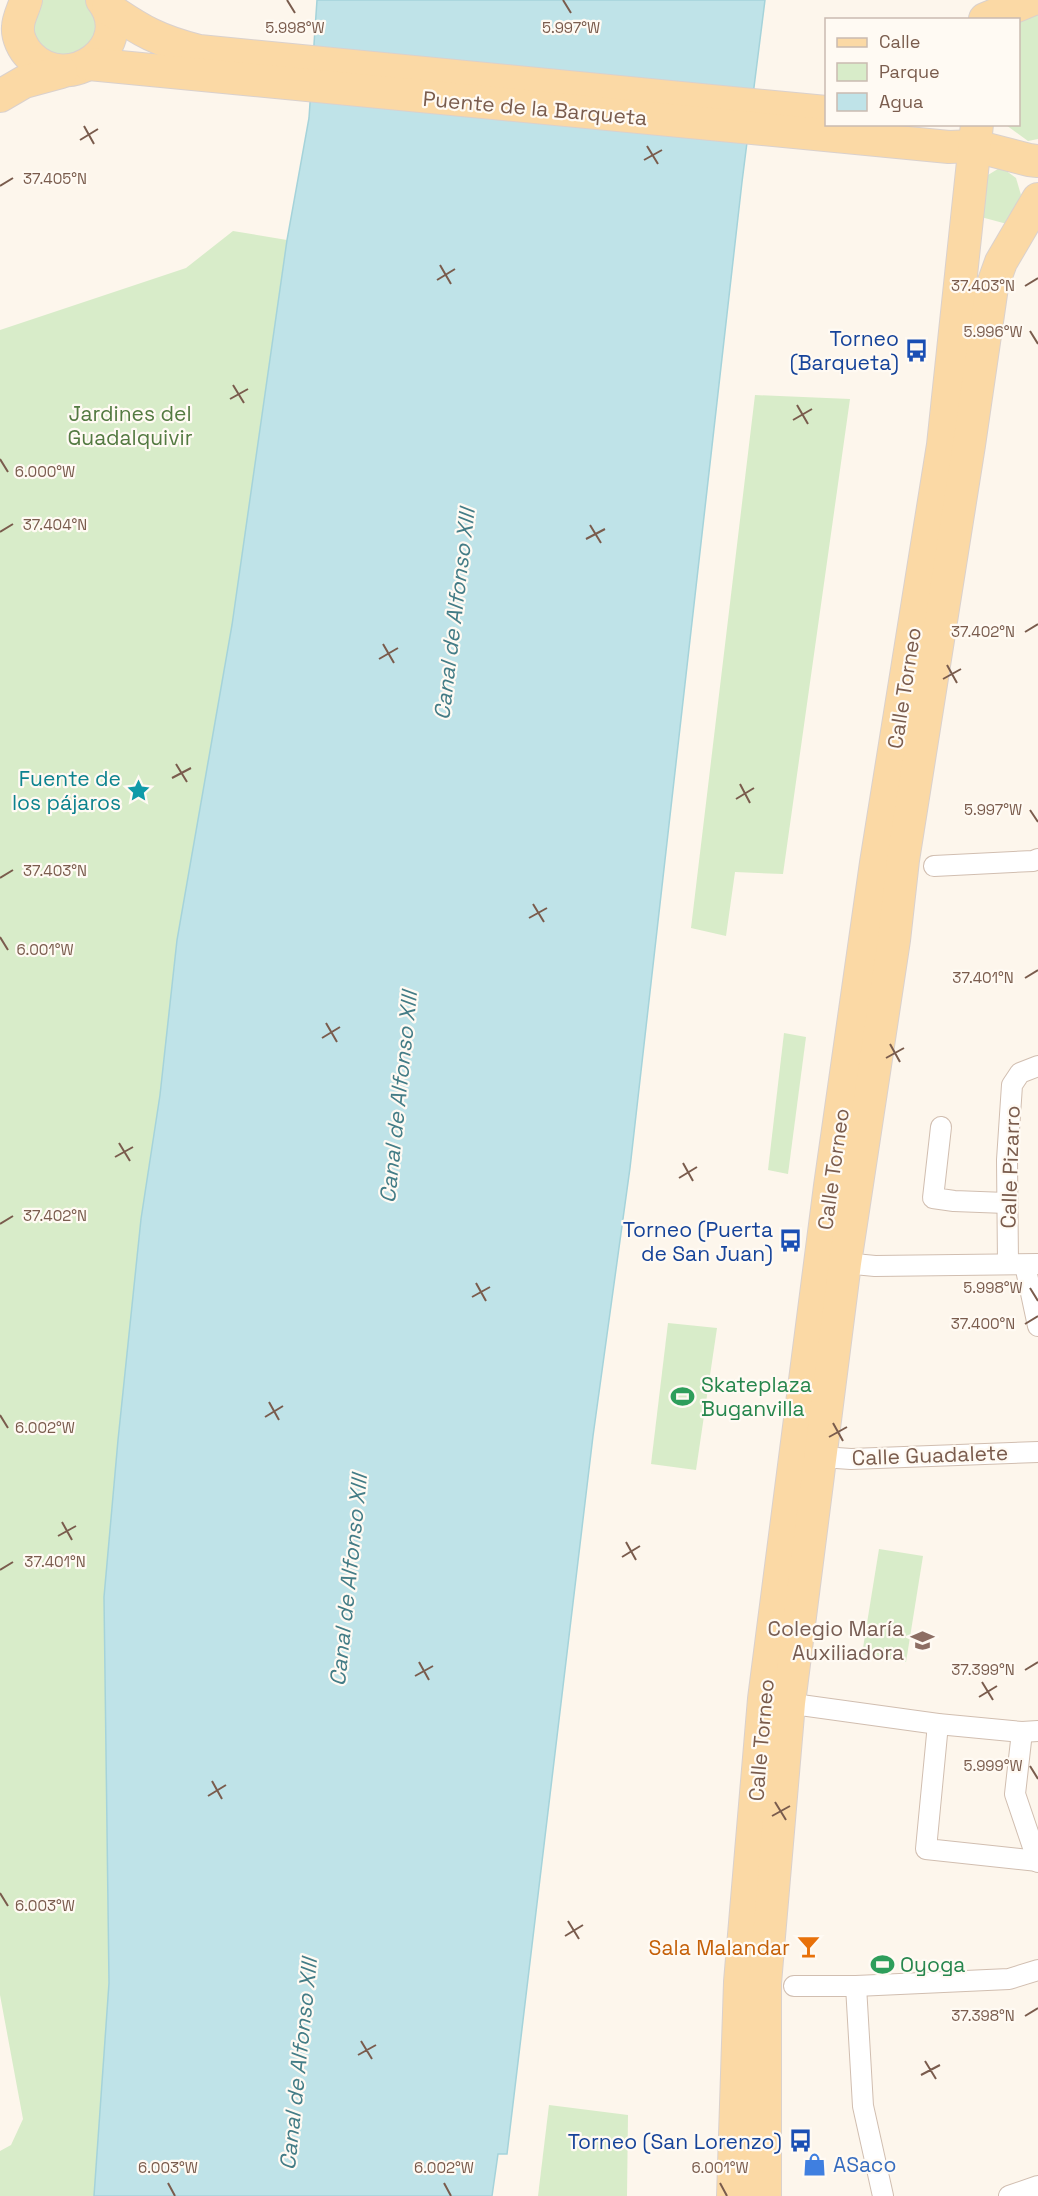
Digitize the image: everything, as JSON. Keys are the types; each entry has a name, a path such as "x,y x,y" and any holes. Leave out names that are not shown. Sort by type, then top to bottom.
{"main road":[{"path":"985,13 1031,0"},
{"path":"105,4 143,32 169,44 199,51 237,67"},
{"path":"0,96 24,82 75,68 99,56 106,46 110,33 111,20 105,4"},
{"path":"22,13 20,40 31,57 48,69 128,66 237,67"},
{"path":"0,57 22,13"},
{"name":"Puente de la Barqueta","path":"237,67 825,124"},
{"name":"Puente de la Barqueta","path":"842,126 969,147 1034,161"},
{"path":"998,126 1000,135 1034,161"},
{"name":"Calle Torneo","path":"733,2196 740,1982 832,1261 876,863 943,446 969,147"},
{"name":"Calle Torneo","path":"765,2196 765,1983 776,1701 822,1457 832,1261 894,940 903,860 992,288 1001,262 1038,199"}],"street":[{"path":"934,866 1036,865"},
{"name":"Calle Pizarro","path":"1029,1069 1012,1085 1006,1203 1024,1264 1038,1326"},
{"path":"941,1127 933,1198 1006,1203"},
{"path":"832,1261 874,1266 1024,1264"},
{"name":"Calle Guadalete","path":"822,1457 851,1459 1038,1452"},
{"path":"776,1701 938,1724 1030,1732 1015,1794 1038,1862 926,1849 938,1724"},
{"path":"795,1986 856,1986 1009,1979 1038,1970"},
{"path":"856,1986 863,2106 883,2196"},
{"path":"1009,2196 1038,2186"}],"green space":[{"path":"26,0 102,0 106,46 36,62"},
{"path":"1038,12 1038,139 1028,141 1007,126 1020,126 1020,19"},
{"path":"1001,167 1016,178 1021,195 1007,224 981,217 988,175"},
{"name":"Jardines del Guadalquivir","path":"233,231 287,240 232,625 177,940 160,1095 141,1219 118,1440 104,1597 109,1983 94,2196 0,2196 0,2151 11,2145 23,2119 0,1995 0,330 186,268"},
{"path":"755,395 850,399 783,874 735,872 726,936 691,928"},
{"path":"784,1033 806,1037 788,1174 768,1170"},
{"name":"Skateplaza Buganvilla","path":"668,1323 717,1328 696,1470 651,1464"},
{"path":"879,1549 923,1556 906,1662 862,1654"},
{"path":"549,2105 628,2115 627,2196 538,2196"}],"water":[{"name":"Canal de Alfonso XIII","path":"317,0 765,0 742,182 630,1168 593,1436 507,2154 498,2154 492,2196 94,2196 109,1983 104,1597 118,1440 141,1219 160,1095 177,940 232,625 287,240 309,118"}],"place":[{"name":"Torneo (Barqueta)","path":"917,350"},
{"name":"Fuente de los pájaros","path":"139,790"},
{"name":"Torneo (Puerta de San Juan)","path":"791,1241"},
{"name":"Skateplaza Buganvilla","path":"683,1396"},
{"name":"Colegio María Auxiliadora","path":"922,1640"},
{"name":"Sala Malandar","path":"808,1947"},
{"name":"Oyoga","path":"882,1964"},
{"name":"Torneo (San Lorenzo)","path":"800,2141"},
{"name":"ASaco","path":"815,2164"}]}
